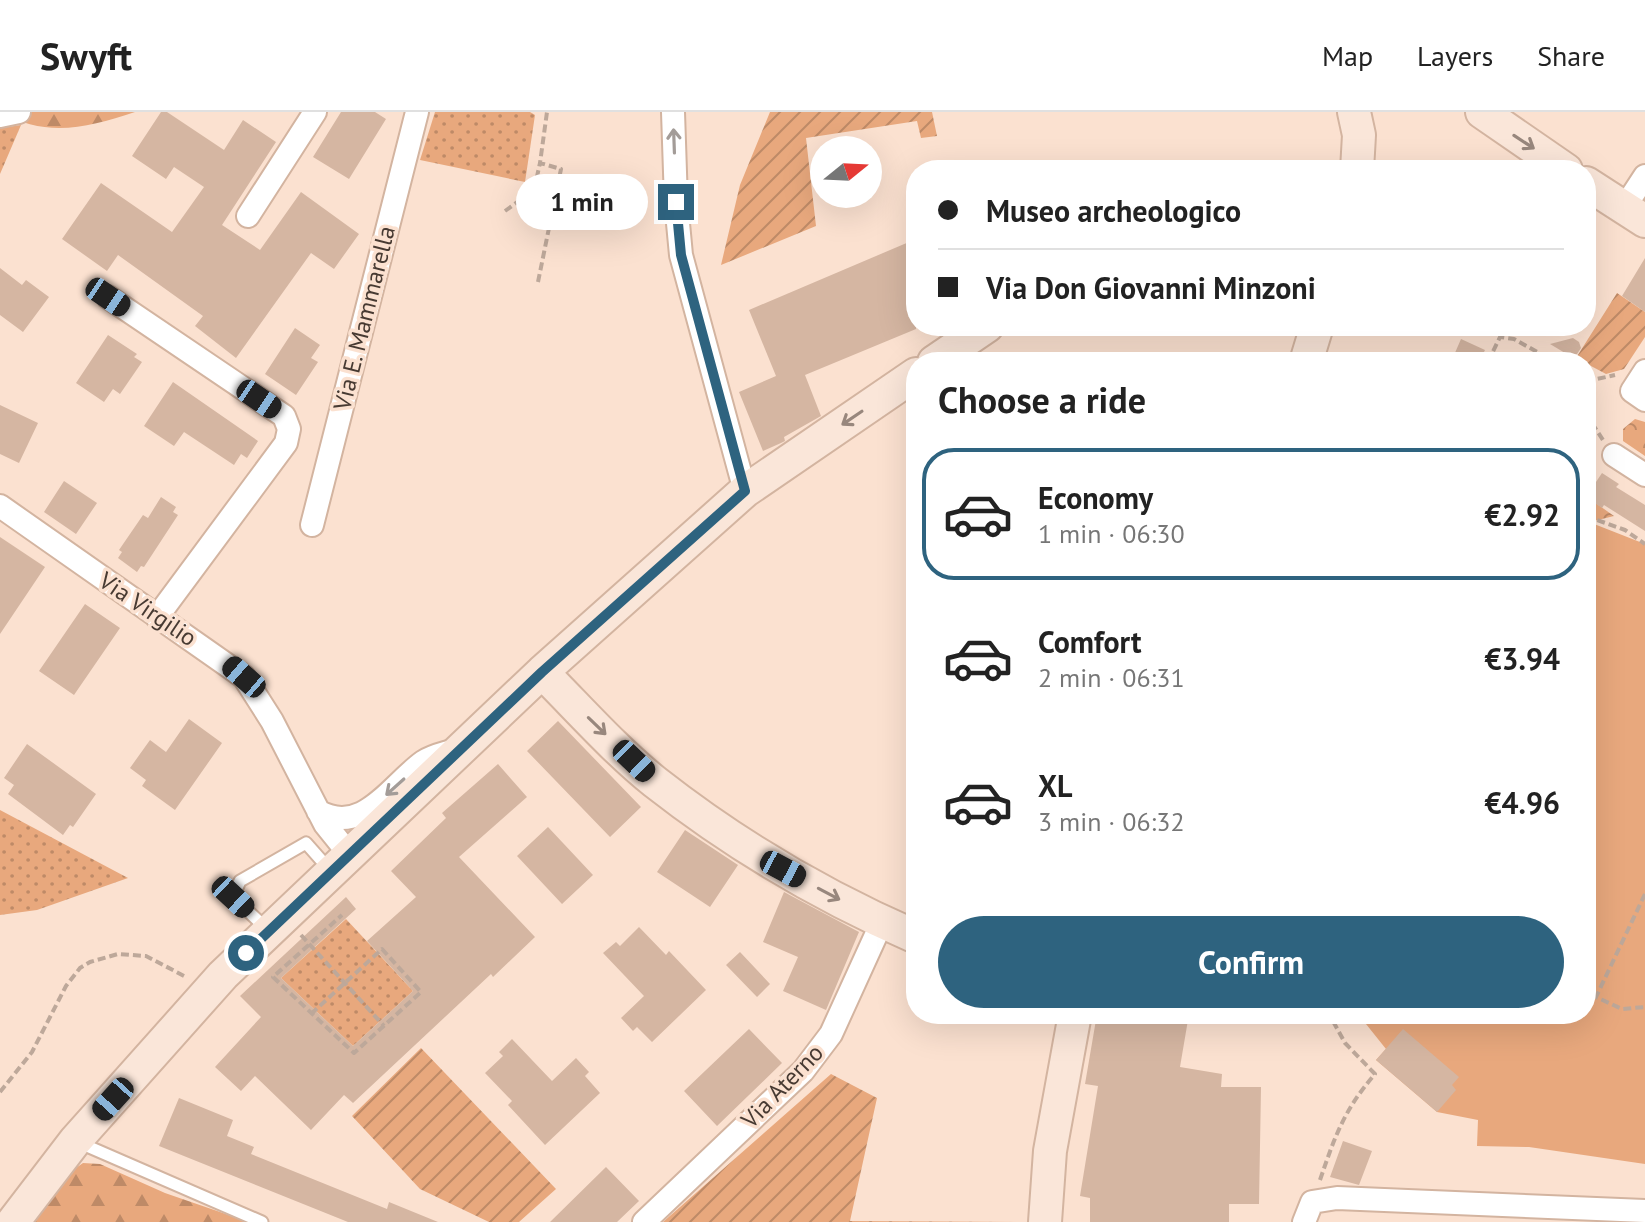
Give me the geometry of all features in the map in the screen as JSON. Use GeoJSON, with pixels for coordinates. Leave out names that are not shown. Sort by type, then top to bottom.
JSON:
{"type":"FeatureCollection","features":[{"type":"Feature","properties":{"kind":"street"},"geometry":{"type":"LineString","coordinates":[[0,116],[19,112]]}},
{"type":"Feature","properties":{"kind":"street"},"geometry":{"type":"LineString","coordinates":[[248,216],[315,112]]}},
{"type":"Feature","properties":{"kind":"street","name":"Via E. Mammarella"},"geometry":{"type":"LineString","coordinates":[[312,525],[417,112]]}},
{"type":"Feature","properties":{"kind":"street"},"geometry":{"type":"LineString","coordinates":[[673,112],[681,255],[745,491]]}},
{"type":"Feature","properties":{"kind":"street"},"geometry":{"type":"LineString","coordinates":[[1354,112],[1359,135],[1358,160]]}},
{"type":"Feature","properties":{"kind":"street"},"geometry":{"type":"LineString","coordinates":[[1482,112],[1552,160]]}},
{"type":"Feature","properties":{"kind":"street"},"geometry":{"type":"LineString","coordinates":[[1596,189],[1634,214],[1645,176]]}},
{"type":"Feature","properties":{"kind":"street"},"geometry":{"type":"LineString","coordinates":[[108,297],[284,416],[289,429],[286,443],[157,617]]}},
{"type":"Feature","properties":{"kind":"street"},"geometry":{"type":"LineString","coordinates":[[949,352],[972,336]]}},
{"type":"Feature","properties":{"kind":"street"},"geometry":{"type":"LineString","coordinates":[[1638,396],[1645,371]]}},
{"type":"Feature","properties":{"kind":"street"},"geometry":{"type":"LineString","coordinates":[[13,1222],[75,1141],[207,993],[461,748],[745,491],[906,381]]}},
{"type":"Feature","properties":{"kind":"street"},"geometry":{"type":"LineString","coordinates":[[1614,455],[1645,475]]}},
{"type":"Feature","properties":{"kind":"street","name":"Via Virgilio"},"geometry":{"type":"LineString","coordinates":[[0,506],[157,617],[230,664],[244,677],[272,721],[341,863]]}},
{"type":"Feature","properties":{"kind":"street"},"geometry":{"type":"LineString","coordinates":[[542,672],[653,779],[697,813],[783,869],[906,933]]}},
{"type":"Feature","properties":{"kind":"street"},"geometry":{"type":"LineString","coordinates":[[318,811],[340,819],[360,815],[425,761],[461,748]]}},
{"type":"Feature","properties":{"kind":"street","name":"Via Aterno"},"geometry":{"type":"LineString","coordinates":[[644,1222],[803,1071],[831,1034],[882,922]]}},
{"type":"Feature","properties":{"kind":"street"},"geometry":{"type":"LineString","coordinates":[[1045,1222],[1050,1151],[1073,1024]]}},
{"type":"Feature","properties":{"kind":"street"},"geometry":{"type":"LineString","coordinates":[[1308,1212],[1337,1198],[1645,1211]]}},
{"type":"Feature","properties":{"kind":"lane"},"geometry":{"type":"LineString","coordinates":[[269,931],[233,897],[240,881],[306,843],[341,863]]}},
{"type":"Feature","properties":{"kind":"lane"},"geometry":{"type":"LineString","coordinates":[[75,1141],[262,1222]]}},
{"type":"Feature","properties":{"kind":"path"},"geometry":{"type":"LineString","coordinates":[[505,211],[534,190],[547,112]]}},
{"type":"Feature","properties":{"kind":"path"},"geometry":{"type":"LineString","coordinates":[[538,282],[561,169],[540,163]]}},
{"type":"Feature","properties":{"kind":"path"},"geometry":{"type":"LineString","coordinates":[[1493,352],[1500,337],[1514,339],[1537,352]]}},
{"type":"Feature","properties":{"kind":"path"},"geometry":{"type":"LineString","coordinates":[[1596,520],[1625,530],[1645,544]]}},
{"type":"Feature","properties":{"kind":"path"},"geometry":{"type":"LineString","coordinates":[[1645,894],[1596,997],[1622,1009],[1645,1007]]}},
{"type":"Feature","properties":{"kind":"path"},"geometry":{"type":"LineString","coordinates":[[311,1014],[382,949],[421,992],[354,1053],[311,1014],[273,977],[342,915]]}},
{"type":"Feature","properties":{"kind":"path"},"geometry":{"type":"LineString","coordinates":[[303,937],[385,1027]]}},
{"type":"Feature","properties":{"kind":"path"},"geometry":{"type":"LineString","coordinates":[[0,1092],[32,1052],[66,986],[80,968],[102,956],[146,956],[176,970],[207,993]]}},
{"type":"Feature","properties":{"kind":"path"},"geometry":{"type":"LineString","coordinates":[[1308,1212],[1340,1124],[1352,1102],[1375,1074],[1345,1043],[1335,1024]]}},
{"type":"Feature","properties":{"kind":"green space"},"geometry":{"type":"Polygon","coordinates":[[[0,112],[135,112],[83,126],[50,128],[17,120],[0,112]]]}},
{"type":"Feature","properties":{"kind":"green space"},"geometry":{"type":"Polygon","coordinates":[[[435,112],[530,112],[535,115],[525,182],[420,160],[435,112]]]}},
{"type":"Feature","properties":{"kind":"green space"},"geometry":{"type":"Polygon","coordinates":[[[770,112],[932,112],[937,136],[921,138],[917,121],[806,138],[810,208],[814,208],[816,226],[721,265],[740,185],[770,112]]]}},
{"type":"Feature","properties":{"kind":"green space"},"geometry":{"type":"Polygon","coordinates":[[[21,125],[0,174],[0,128],[21,125]]]}},
{"type":"Feature","properties":{"kind":"green space"},"geometry":{"type":"Polygon","coordinates":[[[1617,293],[1645,312],[1645,337],[1624,369],[1606,374],[1596,369],[1596,352],[1580,352],[1590,336],[1596,336],[1596,326],[1617,293]]]}},
{"type":"Feature","properties":{"kind":"green space"},"geometry":{"type":"Polygon","coordinates":[[[1635,419],[1645,422],[1645,456],[1623,441],[1623,429],[1635,419]]]}},
{"type":"Feature","properties":{"kind":"green space"},"geometry":{"type":"Polygon","coordinates":[[[1596,503],[1614,516],[1596,520],[1596,503]]]}},
{"type":"Feature","properties":{"kind":"green space"},"geometry":{"type":"Polygon","coordinates":[[[1596,525],[1645,544],[1645,1164],[1529,1147],[1477,1146],[1478,1120],[1437,1112],[1376,1060],[1386,1049],[1366,1024],[1596,1024],[1596,525]]]}},
{"type":"Feature","properties":{"kind":"green space"},"geometry":{"type":"Polygon","coordinates":[[[0,810],[128,878],[37,910],[0,915],[0,810]]]}},
{"type":"Feature","properties":{"kind":"green space"},"geometry":{"type":"Polygon","coordinates":[[[346,919],[413,991],[353,1046],[281,978],[346,919]]]}},
{"type":"Feature","properties":{"kind":"green space"},"geometry":{"type":"Polygon","coordinates":[[[421,1048],[556,1189],[519,1222],[489,1222],[420,1189],[352,1116],[421,1048]]]}},
{"type":"Feature","properties":{"kind":"green space"},"geometry":{"type":"Polygon","coordinates":[[[831,1074],[877,1098],[850,1221],[1028,1222],[663,1222],[831,1074]]]}},
{"type":"Feature","properties":{"kind":"green space"},"geometry":{"type":"Polygon","coordinates":[[[83,1163],[100,1164],[165,1193],[249,1222],[23,1222],[59,1180],[83,1163]]]}},
{"type":"Feature","properties":{"kind":"building"},"geometry":{"type":"Polygon","coordinates":[[[161,112],[167,112],[224,150],[243,120],[276,142],[222,225],[260,250],[301,192],[359,234],[334,269],[311,253],[236,358],[195,326],[203,316],[118,255],[107,271],[62,239],[101,183],[172,232],[204,187],[174,167],[166,179],[132,156],[161,112]]]}},
{"type":"Feature","properties":{"kind":"building"},"geometry":{"type":"Polygon","coordinates":[[[341,112],[375,112],[386,119],[349,179],[313,157],[341,112]]]}},
{"type":"Feature","properties":{"kind":"building"},"geometry":{"type":"Polygon","coordinates":[[[906,243],[906,333],[805,375],[821,416],[784,437],[785,441],[763,451],[739,392],[776,376],[749,310],[906,243]]]}},
{"type":"Feature","properties":{"kind":"building"},"geometry":{"type":"Polygon","coordinates":[[[1645,258],[1645,312],[1622,296],[1645,258]]]}},
{"type":"Feature","properties":{"kind":"building"},"geometry":{"type":"Polygon","coordinates":[[[0,268],[22,285],[26,280],[49,297],[23,332],[0,315],[0,268]]]}},
{"type":"Feature","properties":{"kind":"building"},"geometry":{"type":"Polygon","coordinates":[[[295,328],[320,345],[311,358],[318,362],[296,395],[265,374],[295,328]]]}},
{"type":"Feature","properties":{"kind":"building"},"geometry":{"type":"Polygon","coordinates":[[[108,335],[137,354],[134,357],[142,362],[120,394],[113,389],[104,402],[76,383],[108,335]]]}},
{"type":"Feature","properties":{"kind":"building"},"geometry":{"type":"Polygon","coordinates":[[[1573,338],[1581,348],[1578,352],[1563,352],[1550,344],[1573,338]]]}},
{"type":"Feature","properties":{"kind":"building"},"geometry":{"type":"Polygon","coordinates":[[[1461,339],[1485,350],[1484,352],[1455,352],[1461,339]]]}},
{"type":"Feature","properties":{"kind":"building"},"geometry":{"type":"Polygon","coordinates":[[[173,382],[258,441],[247,458],[241,454],[234,465],[184,432],[174,446],[144,426],[173,382]]]}},
{"type":"Feature","properties":{"kind":"building"},"geometry":{"type":"Polygon","coordinates":[[[0,405],[38,423],[19,463],[0,454],[0,405]]]}},
{"type":"Feature","properties":{"kind":"building"},"geometry":{"type":"Polygon","coordinates":[[[1602,473],[1619,484],[1616,487],[1645,505],[1645,531],[1604,505],[1602,508],[1596,504],[1596,482],[1602,473]]]}},
{"type":"Feature","properties":{"kind":"building"},"geometry":{"type":"Polygon","coordinates":[[[64,481],[97,503],[76,534],[44,512],[64,481]]]}},
{"type":"Feature","properties":{"kind":"building"},"geometry":{"type":"Polygon","coordinates":[[[161,497],[176,507],[173,512],[178,515],[144,567],[141,566],[137,572],[118,558],[122,552],[119,550],[143,515],[148,518],[161,497]]]}},
{"type":"Feature","properties":{"kind":"building"},"geometry":{"type":"Polygon","coordinates":[[[0,537],[45,567],[0,634],[0,537]]]}},
{"type":"Feature","properties":{"kind":"building"},"geometry":{"type":"Polygon","coordinates":[[[85,604],[120,628],[74,695],[39,671],[85,604]]]}},
{"type":"Feature","properties":{"kind":"building"},"geometry":{"type":"Polygon","coordinates":[[[189,719],[222,743],[175,810],[142,786],[146,780],[130,768],[150,740],[166,752],[189,719]]]}},
{"type":"Feature","properties":{"kind":"building"},"geometry":{"type":"Polygon","coordinates":[[[558,721],[641,807],[610,837],[527,751],[558,721]]]}},
{"type":"Feature","properties":{"kind":"building"},"geometry":{"type":"Polygon","coordinates":[[[27,744],[96,794],[73,827],[70,825],[63,835],[8,794],[14,785],[4,778],[27,744]]]}},
{"type":"Feature","properties":{"kind":"building"},"geometry":{"type":"Polygon","coordinates":[[[498,764],[527,797],[459,857],[535,937],[353,1103],[344,1095],[311,1130],[255,1076],[241,1091],[215,1067],[261,1017],[240,996],[346,897],[356,909],[281,978],[353,1046],[413,991],[367,941],[416,897],[391,871],[446,818],[442,813],[498,764]]]}},
{"type":"Feature","properties":{"kind":"building"},"geometry":{"type":"Polygon","coordinates":[[[548,827],[593,875],[562,904],[517,856],[548,827]]]}},
{"type":"Feature","properties":{"kind":"building"},"geometry":{"type":"Polygon","coordinates":[[[685,830],[738,865],[710,907],[657,872],[685,830]]]}},
{"type":"Feature","properties":{"kind":"building"},"geometry":{"type":"Polygon","coordinates":[[[784,892],[859,932],[826,1010],[783,991],[798,957],[763,942],[784,892]]]}},
{"type":"Feature","properties":{"kind":"building"},"geometry":{"type":"Polygon","coordinates":[[[639,927],[666,955],[669,951],[706,990],[652,1042],[637,1027],[633,1031],[621,1018],[644,996],[603,953],[616,942],[620,946],[639,927]]]}},
{"type":"Feature","properties":{"kind":"building"},"geometry":{"type":"Polygon","coordinates":[[[740,952],[770,984],[757,997],[726,965],[740,952]]]}},
{"type":"Feature","properties":{"kind":"building"},"geometry":{"type":"Polygon","coordinates":[[[1095,1024],[1187,1024],[1180,1067],[1222,1074],[1221,1087],[1261,1087],[1259,1204],[1229,1204],[1229,1222],[1090,1222],[1090,1198],[1080,1196],[1098,1086],[1085,1084],[1095,1024]]]}},
{"type":"Feature","properties":{"kind":"building"},"geometry":{"type":"Polygon","coordinates":[[[749,1029],[782,1063],[717,1126],[684,1091],[749,1029]]]}},
{"type":"Feature","properties":{"kind":"building"},"geometry":{"type":"Polygon","coordinates":[[[1403,1029],[1459,1077],[1452,1085],[1456,1090],[1437,1112],[1376,1060],[1403,1029]]]}},
{"type":"Feature","properties":{"kind":"building"},"geometry":{"type":"Polygon","coordinates":[[[512,1039],[552,1081],[576,1058],[589,1072],[585,1076],[600,1093],[545,1145],[508,1105],[512,1101],[485,1073],[503,1056],[499,1052],[512,1039]]]}},
{"type":"Feature","properties":{"kind":"building"},"geometry":{"type":"Polygon","coordinates":[[[179,1098],[233,1120],[227,1136],[254,1147],[251,1154],[387,1209],[389,1202],[438,1222],[348,1222],[159,1146],[179,1098]]]}},
{"type":"Feature","properties":{"kind":"building"},"geometry":{"type":"Polygon","coordinates":[[[1343,1141],[1372,1151],[1359,1185],[1330,1177],[1343,1141]]]}},
{"type":"Feature","properties":{"kind":"building"},"geometry":{"type":"Polygon","coordinates":[[[606,1167],[639,1201],[617,1222],[550,1222],[606,1167]]]}},
{"type":"Feature","properties":{"kind":"route"},"geometry":{"type":"LineString","coordinates":[[246,953],[542,672],[745,491],[681,255],[676,202]]}}]}
